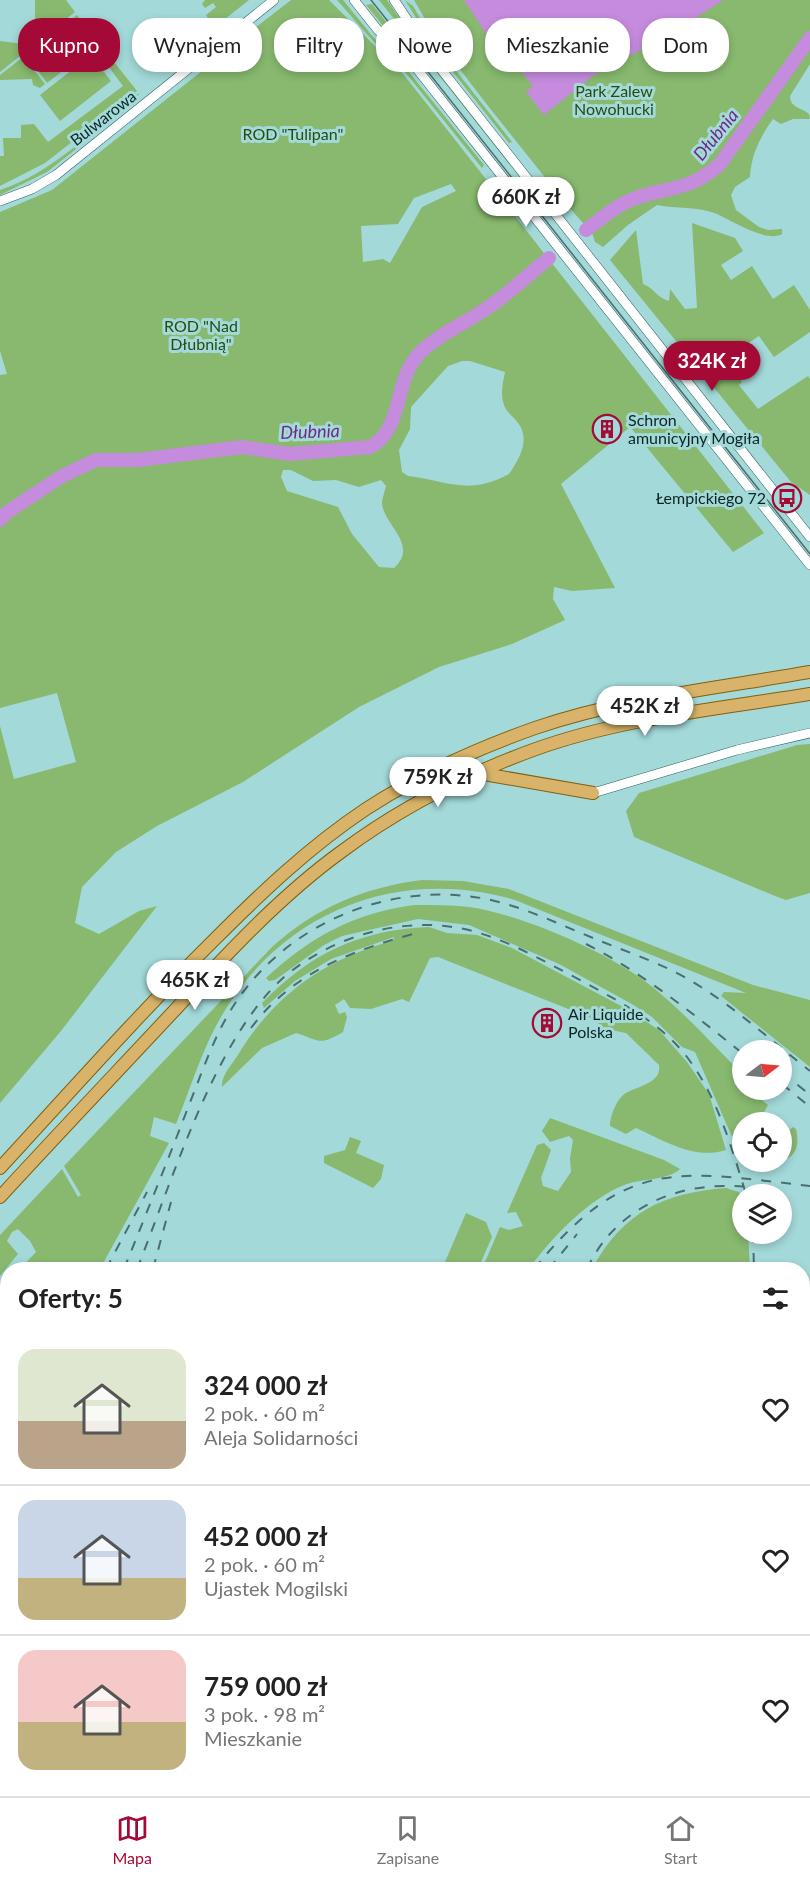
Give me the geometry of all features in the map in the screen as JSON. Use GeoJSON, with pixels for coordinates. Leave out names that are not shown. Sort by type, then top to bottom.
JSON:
{"type":"FeatureCollection","features":[{"type":"Feature","properties":{"kind":"main road"},"geometry":{"type":"LineString","coordinates":[[0,1168],[118,1037],[259,894],[320,843],[381,800],[482,748],[572,717],[654,698],[810,672]]}},
{"type":"Feature","properties":{"kind":"main road"},"geometry":{"type":"LineString","coordinates":[[0,1197],[204,979],[290,895],[340,852],[387,820],[477,773],[536,749],[591,733],[656,719],[810,694]]}},
{"type":"Feature","properties":{"kind":"main road"},"geometry":{"type":"LineString","coordinates":[[477,773],[593,793]]}},
{"type":"Feature","properties":{"kind":"street","name":"Bulwarowa"},"geometry":{"type":"LineString","coordinates":[[0,201],[32,189],[56,175],[274,0]]}},
{"type":"Feature","properties":{"kind":"street"},"geometry":{"type":"LineString","coordinates":[[354,0],[377,28],[417,69],[810,565]]}},
{"type":"Feature","properties":{"kind":"street"},"geometry":{"type":"LineString","coordinates":[[394,0],[431,56],[810,537]]}},
{"type":"Feature","properties":{"kind":"street"},"geometry":{"type":"LineString","coordinates":[[593,793],[746,747],[810,733]]}},
{"type":"Feature","properties":{"kind":"green space"},"geometry":{"type":"Polygon","coordinates":[[[35,0],[66,0],[75,12],[68,18],[35,18],[35,0]]]}},
{"type":"Feature","properties":{"kind":"green space"},"geometry":{"type":"Polygon","coordinates":[[[205,0],[249,0],[226,18],[208,18],[206,15],[216,7],[213,3],[205,8],[202,4],[205,0]]]}},
{"type":"Feature","properties":{"kind":"green space"},"geometry":{"type":"Polygon","coordinates":[[[291,0],[329,0],[347,18],[274,18],[274,72],[364,72],[364,35],[376,47],[376,72],[401,72],[404,75],[764,533],[733,552],[630,427],[561,484],[615,588],[572,591],[554,587],[553,599],[565,620],[512,644],[439,667],[359,707],[243,782],[157,826],[116,852],[82,887],[75,923],[99,934],[139,911],[157,906],[61,1031],[0,1103],[0,726],[14,779],[76,762],[57,693],[0,708],[0,375],[7,374],[0,351],[0,212],[52,190],[201,72],[262,72],[262,23],[291,0]],[[451,184],[414,198],[398,224],[361,226],[363,262],[383,259],[390,263],[422,207],[456,191],[451,184]],[[470,361],[448,366],[411,407],[410,429],[399,450],[402,472],[408,476],[458,485],[482,484],[509,474],[520,456],[524,442],[522,429],[508,412],[503,401],[505,372],[470,361]],[[283,470],[281,477],[287,491],[338,507],[352,534],[379,567],[394,568],[401,560],[402,543],[384,512],[382,502],[386,486],[381,480],[359,487],[336,480],[313,481],[291,470],[283,470]]]}},
{"type":"Feature","properties":{"kind":"green space"},"geometry":{"type":"Polygon","coordinates":[[[337,0],[343,0],[358,18],[353,18],[337,0]]]}},
{"type":"Feature","properties":{"kind":"green space"},"geometry":{"type":"Polygon","coordinates":[[[379,0],[387,0],[399,18],[393,18],[379,0]]]}},
{"type":"Feature","properties":{"kind":"green space"},"geometry":{"type":"Polygon","coordinates":[[[405,0],[413,6],[420,18],[416,18],[405,0]]]}},
{"type":"Feature","properties":{"kind":"green space","name":"Park Zalew Nowohucki"},"geometry":{"type":"Polygon","coordinates":[[[414,0],[810,0],[810,64],[790,96],[790,100],[796,107],[809,114],[810,119],[793,119],[781,124],[773,119],[757,146],[750,177],[735,187],[731,195],[736,210],[759,227],[768,230],[782,229],[782,234],[768,236],[740,226],[710,211],[657,205],[628,225],[603,247],[595,242],[592,233],[567,205],[462,72],[473,72],[473,18],[424,18],[414,0]]]}},
{"type":"Feature","properties":{"kind":"green space"},"geometry":{"type":"Polygon","coordinates":[[[372,4],[383,18],[377,18],[366,5],[372,4]]]}},
{"type":"Feature","properties":{"kind":"green space"},"geometry":{"type":"Polygon","coordinates":[[[364,26],[376,40],[376,44],[364,31],[364,26]]]}},
{"type":"Feature","properties":{"kind":"green space"},"geometry":{"type":"Polygon","coordinates":[[[0,41],[18,43],[18,58],[0,72],[0,41]]]}},
{"type":"Feature","properties":{"kind":"green space"},"geometry":{"type":"Polygon","coordinates":[[[18,61],[18,72],[36,72],[45,84],[40,88],[33,85],[32,79],[0,80],[0,75],[18,61]]]}},
{"type":"Feature","properties":{"kind":"green space"},"geometry":{"type":"Polygon","coordinates":[[[120,69],[137,91],[45,163],[0,186],[0,156],[4,156],[3,138],[21,138],[21,125],[34,124],[48,142],[123,86],[113,72],[120,72],[120,69]]]}},
{"type":"Feature","properties":{"kind":"green space"},"geometry":{"type":"Polygon","coordinates":[[[39,72],[61,72],[47,83],[39,72]]]}},
{"type":"Feature","properties":{"kind":"green space"},"geometry":{"type":"Polygon","coordinates":[[[69,72],[104,72],[111,81],[60,121],[40,95],[69,72]]]}},
{"type":"Feature","properties":{"kind":"green space"},"geometry":{"type":"Polygon","coordinates":[[[405,72],[409,72],[484,165],[482,168],[405,72]]]}},
{"type":"Feature","properties":{"kind":"green space"},"geometry":{"type":"Polygon","coordinates":[[[421,72],[426,72],[555,236],[421,72]]]}},
{"type":"Feature","properties":{"kind":"green space"},"geometry":{"type":"Polygon","coordinates":[[[436,72],[438,72],[557,224],[436,72]]]}},
{"type":"Feature","properties":{"kind":"green space"},"geometry":{"type":"Polygon","coordinates":[[[453,72],[457,72],[512,142],[509,143],[453,72]]]}},
{"type":"Feature","properties":{"kind":"green space"},"geometry":{"type":"Polygon","coordinates":[[[139,93],[136,102],[47,172],[0,195],[0,190],[56,161],[139,93]]]}},
{"type":"Feature","properties":{"kind":"green space"},"geometry":{"type":"Polygon","coordinates":[[[692,223],[735,238],[743,251],[721,265],[731,280],[752,266],[773,299],[794,285],[810,310],[810,332],[774,357],[759,336],[723,360],[742,382],[739,385],[758,409],[808,376],[810,379],[810,495],[791,482],[610,260],[636,230],[643,284],[669,301],[670,289],[685,309],[697,308],[692,223]]]}},
{"type":"Feature","properties":{"kind":"green space"},"geometry":{"type":"Polygon","coordinates":[[[810,744],[810,893],[786,900],[634,837],[626,811],[639,793],[797,745],[810,744]]]}},
{"type":"Feature","properties":{"kind":"green space"},"geometry":{"type":"Polygon","coordinates":[[[422,880],[463,881],[509,889],[753,985],[810,1000],[810,1067],[792,1053],[792,1040],[776,1040],[721,996],[724,992],[746,993],[515,900],[470,891],[426,889],[383,895],[343,908],[305,928],[271,954],[241,987],[210,1038],[176,1124],[154,1117],[150,1136],[169,1143],[104,1262],[27,1262],[36,1252],[30,1241],[18,1229],[12,1232],[7,1241],[18,1254],[11,1262],[0,1262],[0,1235],[62,1169],[78,1197],[81,1195],[64,1166],[272,947],[288,933],[323,911],[381,888],[422,880]]]}},
{"type":"Feature","properties":{"kind":"green space"},"geometry":{"type":"Polygon","coordinates":[[[414,905],[448,905],[491,911],[541,927],[616,963],[655,989],[732,1064],[732,1100],[762,1100],[768,1105],[764,1112],[732,1112],[732,1137],[695,1052],[682,1047],[652,1017],[559,964],[469,925],[418,919],[342,936],[324,945],[275,980],[269,981],[266,978],[299,950],[334,929],[392,909],[414,905]]]}},
{"type":"Feature","properties":{"kind":"green space"},"geometry":{"type":"Polygon","coordinates":[[[429,927],[447,933],[477,935],[512,948],[625,1008],[659,1030],[687,1062],[709,1094],[726,1150],[703,1153],[691,1151],[636,1128],[626,1134],[610,1126],[613,1112],[620,1099],[626,1093],[653,1080],[659,1071],[659,1065],[626,1033],[606,1029],[591,1018],[438,957],[430,958],[409,1002],[402,999],[371,1009],[350,1008],[344,999],[335,1005],[339,1014],[345,1012],[347,1017],[343,1032],[324,1041],[296,1033],[262,1048],[222,1087],[227,1070],[252,1034],[285,997],[324,969],[369,948],[393,941],[394,937],[331,959],[295,981],[264,1008],[262,1003],[299,970],[338,947],[358,939],[380,933],[429,927]]]}},
{"type":"Feature","properties":{"kind":"green space"},"geometry":{"type":"Polygon","coordinates":[[[550,1118],[664,1160],[680,1169],[662,1177],[627,1184],[599,1198],[572,1220],[548,1244],[534,1262],[485,1262],[500,1227],[509,1230],[523,1226],[516,1212],[507,1213],[537,1145],[544,1143],[551,1150],[541,1178],[543,1186],[558,1191],[571,1172],[570,1158],[573,1140],[569,1136],[550,1142],[542,1131],[550,1118]]]}},
{"type":"Feature","properties":{"kind":"green space"},"geometry":{"type":"Polygon","coordinates":[[[793,1127],[796,1129],[795,1151],[792,1155],[793,1127]]]}},
{"type":"Feature","properties":{"kind":"green space"},"geometry":{"type":"Polygon","coordinates":[[[350,1137],[361,1141],[356,1153],[384,1165],[381,1179],[373,1188],[324,1163],[324,1156],[345,1150],[350,1137]]]}},
{"type":"Feature","properties":{"kind":"green space"},"geometry":{"type":"Polygon","coordinates":[[[726,1188],[732,1190],[732,1244],[749,1244],[750,1262],[596,1262],[617,1233],[631,1220],[647,1209],[683,1195],[726,1188]]]}},
{"type":"Feature","properties":{"kind":"green space"},"geometry":{"type":"Polygon","coordinates":[[[466,1213],[486,1222],[492,1237],[481,1262],[445,1262],[466,1213]]]}},
{"type":"Feature","properties":{"kind":"shaded area"},"geometry":{"type":"Polygon","coordinates":[[[464,0],[723,0],[696,18],[642,18],[642,49],[630,56],[630,18],[485,18],[485,32],[464,0]]]}},
{"type":"Feature","properties":{"kind":"shaded area"},"geometry":{"type":"Polygon","coordinates":[[[522,72],[600,72],[544,115],[526,92],[533,86],[522,72]]]}},
{"type":"Feature","properties":{"kind":"waterway","name":"Dłubnia"},"geometry":{"type":"LineString","coordinates":[[586,230],[627,202],[688,184],[709,173],[720,164],[810,38]]}},
{"type":"Feature","properties":{"kind":"waterway","name":"Dłubnia"},"geometry":{"type":"LineString","coordinates":[[0,520],[6,513],[62,476],[96,460],[138,460],[242,447],[290,454],[370,447],[381,439],[388,429],[405,379],[417,356],[439,337],[499,300],[549,258]]}},
{"type":"Feature","properties":{"kind":"tram line"},"geometry":{"type":"LineString","coordinates":[[371,0],[810,554]]}},
{"type":"Feature","properties":{"kind":"railway"},"geometry":{"type":"LineString","coordinates":[[127,1262],[210,1052],[236,1002],[258,974],[284,950],[312,930],[344,914],[377,903],[411,896],[446,895],[495,901],[538,915],[688,979],[729,1006],[810,1071]]}},
{"type":"Feature","properties":{"kind":"railway"},"geometry":{"type":"LineString","coordinates":[[140,1262],[197,1114],[236,1037],[258,1005],[283,978],[325,950],[374,931],[399,927],[425,925],[451,927],[476,932],[504,942],[582,981],[652,1023],[665,1033],[698,1073],[722,1123],[743,1184]]}},
{"type":"Feature","properties":{"kind":"railway"},"geometry":{"type":"LineString","coordinates":[[251,1028],[284,993],[323,967],[367,948],[413,934]]}},
{"type":"Feature","properties":{"kind":"railway"},"geometry":{"type":"LineString","coordinates":[[586,944],[647,981],[732,1045]]}},
{"type":"Feature","properties":{"kind":"railway"},"geometry":{"type":"LineString","coordinates":[[792,1080],[810,1095]]}},
{"type":"Feature","properties":{"kind":"railway"},"geometry":{"type":"LineString","coordinates":[[792,1092],[810,1107]]}},
{"type":"Feature","properties":{"kind":"railway"},"geometry":{"type":"LineString","coordinates":[[540,1262],[567,1232],[597,1206],[627,1189],[657,1180],[689,1176],[724,1177],[810,1186]]}},
{"type":"Feature","properties":{"kind":"railway"},"geometry":{"type":"LineString","coordinates":[[591,1262],[599,1247],[615,1229],[633,1214],[653,1202],[675,1193],[698,1188],[732,1186]]}},
{"type":"Feature","properties":{"kind":"railway"},"geometry":{"type":"LineString","coordinates":[[110,1262],[147,1192]]}},
{"type":"Feature","properties":{"kind":"railway"},"geometry":{"type":"LineString","coordinates":[[155,1262],[171,1202]]}},
{"type":"Feature","properties":{"kind":"railway"},"geometry":{"type":"LineString","coordinates":[[555,1262],[577,1234]]}},
{"type":"Feature","properties":{"kind":"railway"},"geometry":{"type":"LineString","coordinates":[[753,1244],[754,1262]]}},
{"type":"Feature","properties":{"kind":"place","name":"Schron amunicyjny Mogiła"},"geometry":{"type":"Point","coordinates":[607,429]}},
{"type":"Feature","properties":{"kind":"place","name":"Łempickiego 72"},"geometry":{"type":"Point","coordinates":[787,498]}},
{"type":"Feature","properties":{"kind":"place","name":"Air Liquide Polska"},"geometry":{"type":"Point","coordinates":[547,1023]}},
{"type":"Feature","properties":{"kind":"park label","name":"ROD \"Tulipan\""},"geometry":{"type":"Point","coordinates":[293,134]}},
{"type":"Feature","properties":{"kind":"park label","name":"ROD \"Nad Dłubnią\""},"geometry":{"type":"Point","coordinates":[201,335]}}]}
